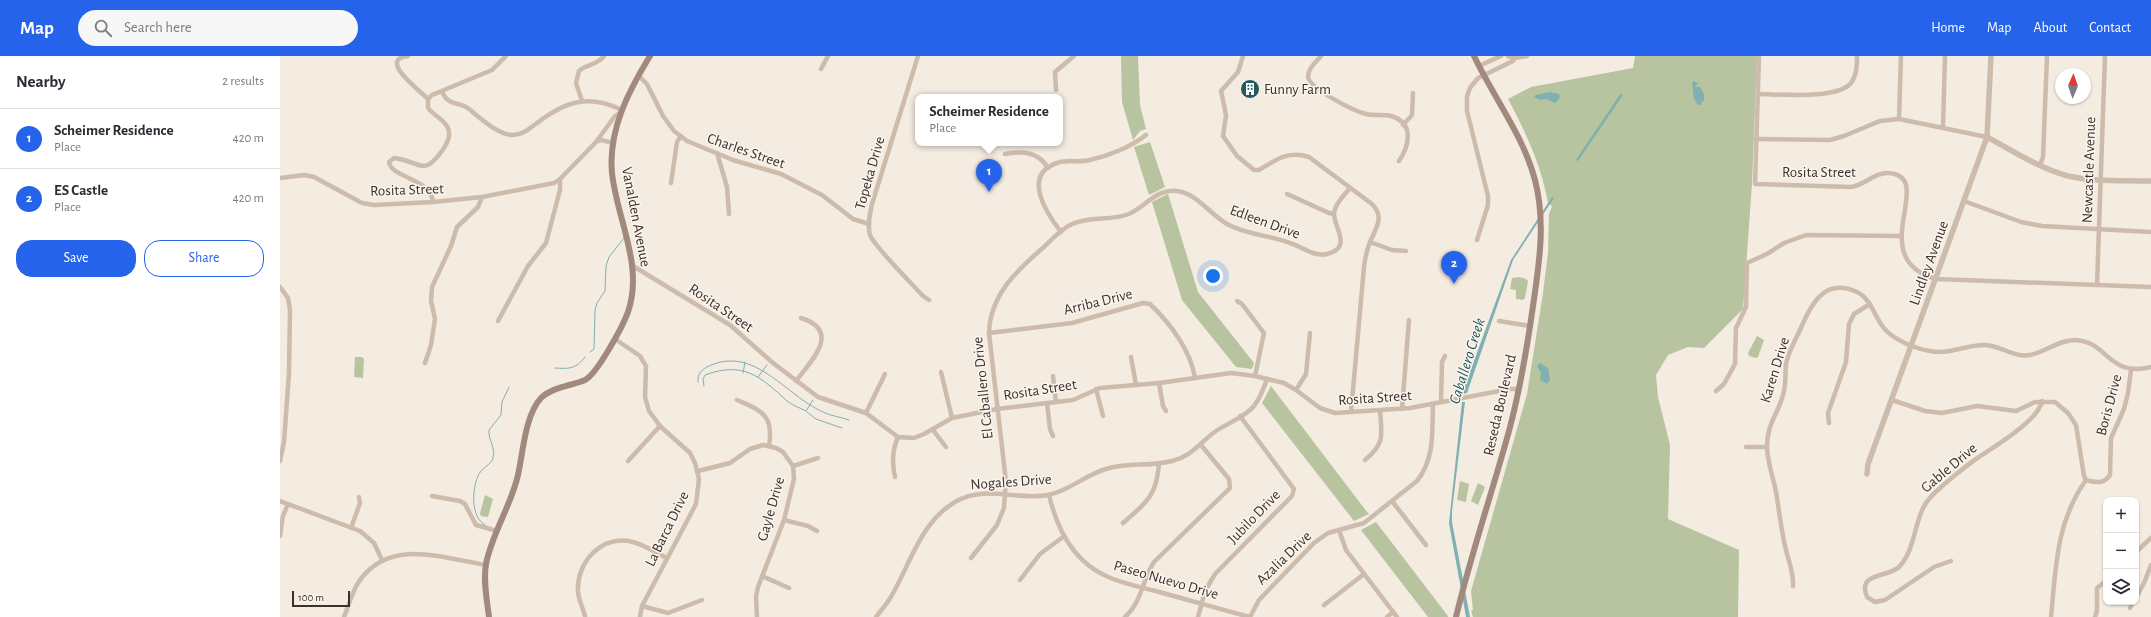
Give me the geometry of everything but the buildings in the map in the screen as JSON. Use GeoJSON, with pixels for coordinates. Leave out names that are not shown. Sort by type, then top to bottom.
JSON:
{"type":"FeatureCollection","features":[{"type":"Feature","properties":{"kind":"main road","name":"Vanalden Avenue"},"geometry":{"type":"LineString","coordinates":[[489,617],[485,584],[486,565],[497,531],[518,477],[526,432],[536,406],[548,392],[590,376],[615,339],[625,321],[631,302],[634,280],[633,266],[614,185],[613,143],[622,111],[650,56]]}},
{"type":"Feature","properties":{"kind":"main road","name":"Reseda Boulevard"},"geometry":{"type":"LineString","coordinates":[[1456,617],[1510,430],[1530,326],[1541,252],[1541,215],[1538,194],[1532,171],[1522,143],[1474,56]]}},
{"type":"Feature","properties":{"kind":"street"},"geometry":{"type":"LineString","coordinates":[[408,56],[401,57],[397,60],[396,66],[400,72],[428,99],[428,108],[431,113],[447,126],[449,136],[448,143],[435,162],[428,166],[421,166],[394,158],[388,162],[391,169],[424,186],[432,194],[433,202]]}},
{"type":"Feature","properties":{"kind":"street"},"geometry":{"type":"LineString","coordinates":[[428,99],[432,95],[492,70],[506,56]]}},
{"type":"Feature","properties":{"kind":"street"},"geometry":{"type":"LineString","coordinates":[[582,101],[576,83],[579,71],[586,66],[597,62],[604,56]]}},
{"type":"Feature","properties":{"kind":"street"},"geometry":{"type":"LineString","coordinates":[[821,69],[828,56]]}},
{"type":"Feature","properties":{"kind":"street","name":"Topeka Drive"},"geometry":{"type":"LineString","coordinates":[[918,56],[872,204],[869,224],[871,237],[923,296],[929,300]]}},
{"type":"Feature","properties":{"kind":"street"},"geometry":{"type":"LineString","coordinates":[[1056,90],[1055,72],[1074,56]]}},
{"type":"Feature","properties":{"kind":"street"},"geometry":{"type":"LineString","coordinates":[[1243,56],[1238,72],[1223,87],[1221,96],[1226,115],[1222,136],[1245,165],[1254,170],[1259,170],[1285,155],[1302,154],[1372,204],[1379,214],[1379,225],[1370,242],[1364,267],[1351,412]]}},
{"type":"Feature","properties":{"kind":"street"},"geometry":{"type":"LineString","coordinates":[[1321,56],[1309,72],[1309,80],[1315,88],[1358,111],[1392,116],[1403,125],[1407,131],[1408,144],[1399,161]]}},
{"type":"Feature","properties":{"kind":"street"},"geometry":{"type":"LineString","coordinates":[[1479,66],[1501,56]]}},
{"type":"Feature","properties":{"kind":"street"},"geometry":{"type":"LineString","coordinates":[[1508,56],[1514,58],[1527,56]]}},
{"type":"Feature","properties":{"kind":"street"},"geometry":{"type":"LineString","coordinates":[[1759,56],[1756,139],[1830,140],[1844,136],[1880,121],[1899,119],[1987,137],[2040,165],[2069,176],[2151,181]]}},
{"type":"Feature","properties":{"kind":"street"},"geometry":{"type":"LineString","coordinates":[[1758,94],[1821,94],[1847,86],[1856,72],[1857,56]]}},
{"type":"Feature","properties":{"kind":"street"},"geometry":{"type":"LineString","coordinates":[[1899,119],[1901,56]]}},
{"type":"Feature","properties":{"kind":"street"},"geometry":{"type":"LineString","coordinates":[[1943,127],[1946,56]]}},
{"type":"Feature","properties":{"kind":"street","name":"Lindley Avenue"},"geometry":{"type":"LineString","coordinates":[[1867,474],[1868,464],[1987,137],[1991,56]]}},
{"type":"Feature","properties":{"kind":"street"},"geometry":{"type":"LineString","coordinates":[[2040,165],[2043,157],[2047,56]]}},
{"type":"Feature","properties":{"kind":"street","name":"Newcastle Avenue"},"geometry":{"type":"LineString","coordinates":[[2097,285],[2105,56]]}},
{"type":"Feature","properties":{"kind":"street"},"geometry":{"type":"LineString","coordinates":[[1477,240],[1488,205],[1488,196],[1466,102],[1470,88],[1483,74],[1513,61],[1514,58]]}},
{"type":"Feature","properties":{"kind":"street","name":"Charles Street"},"geometry":{"type":"LineString","coordinates":[[639,76],[647,84],[663,116],[680,136],[696,146],[781,174],[822,195],[852,219],[869,224]]}},
{"type":"Feature","properties":{"kind":"street"},"geometry":{"type":"LineString","coordinates":[[442,92],[446,99],[453,104],[466,107],[500,131],[513,135],[527,131],[563,107],[582,101],[607,104],[622,111]]}},
{"type":"Feature","properties":{"kind":"street"},"geometry":{"type":"LineString","coordinates":[[1403,125],[1412,115],[1413,93]]}},
{"type":"Feature","properties":{"kind":"street","name":"Rosita Street"},"geometry":{"type":"LineString","coordinates":[[280,178],[304,175],[314,177],[369,205],[433,202],[482,197],[554,183],[560,179],[596,142],[614,116],[622,111]]}},
{"type":"Feature","properties":{"kind":"street"},"geometry":{"type":"LineString","coordinates":[[1061,232],[1047,214],[1039,194],[1040,181],[1048,168],[1058,162],[1091,160],[1138,142],[1146,135]]}},
{"type":"Feature","properties":{"kind":"street"},"geometry":{"type":"LineString","coordinates":[[671,183],[677,142],[680,136]]}},
{"type":"Feature","properties":{"kind":"street","name":"Rosita Street"},"geometry":{"type":"LineString","coordinates":[[1756,139],[1755,184],[1851,187],[1864,184],[1881,174],[1895,174],[1902,179],[1907,186],[1908,195],[1900,236],[1902,245],[1909,263],[1918,271],[1936,279]]}},
{"type":"Feature","properties":{"kind":"street"},"geometry":{"type":"LineString","coordinates":[[596,142],[601,140],[613,143]]}},
{"type":"Feature","properties":{"kind":"street"},"geometry":{"type":"LineString","coordinates":[[1005,154],[1024,152],[1033,154],[1041,158],[1048,168]]}},
{"type":"Feature","properties":{"kind":"street"},"geometry":{"type":"LineString","coordinates":[[717,153],[727,186],[729,214]]}},
{"type":"Feature","properties":{"kind":"street"},"geometry":{"type":"LineString","coordinates":[[498,321],[528,266],[546,243],[560,190],[560,179]]}},
{"type":"Feature","properties":{"kind":"street"},"geometry":{"type":"LineString","coordinates":[[1287,194],[1334,214],[1337,204],[1350,188]]}},
{"type":"Feature","properties":{"kind":"street","name":"Edleen Drive"},"geometry":{"type":"LineString","coordinates":[[1061,232],[1081,221],[1129,213],[1159,194],[1176,190],[1190,195],[1231,226],[1291,243],[1313,253],[1327,254],[1333,252],[1340,243],[1340,231],[1334,214]]}},
{"type":"Feature","properties":{"kind":"street"},"geometry":{"type":"LineString","coordinates":[[425,363],[431,345],[435,319],[431,301],[432,287],[451,246],[457,227],[478,207],[482,197]]}},
{"type":"Feature","properties":{"kind":"street"},"geometry":{"type":"LineString","coordinates":[[1964,201],[2028,223],[2061,228],[2151,232]]}},
{"type":"Feature","properties":{"kind":"street","name":"El Caballero Drive"},"geometry":{"type":"LineString","coordinates":[[971,558],[997,525],[1004,508],[1006,493],[989,333],[989,320],[993,308],[1009,280],[1018,268],[1061,232]]}},
{"type":"Feature","properties":{"kind":"street"},"geometry":{"type":"LineString","coordinates":[[1716,391],[1724,384],[1735,364],[1736,331],[1746,307],[1748,262],[1767,254],[1784,243],[1806,235],[1900,236]]}},
{"type":"Feature","properties":{"kind":"street"},"geometry":{"type":"LineString","coordinates":[[1370,242],[1392,250],[1406,251]]}},
{"type":"Feature","properties":{"kind":"street","name":"Rosita Street"},"geometry":{"type":"LineString","coordinates":[[633,266],[730,325],[796,381],[818,397],[830,403],[866,413],[898,437],[914,438],[933,430],[952,418],[997,409],[1078,398],[1096,389],[1159,383],[1231,373],[1256,376],[1296,390],[1320,408],[1328,412],[1402,409],[1519,389]]}},
{"type":"Feature","properties":{"kind":"street"},"geometry":{"type":"LineString","coordinates":[[1936,279],[2151,287]]}},
{"type":"Feature","properties":{"kind":"street"},"geometry":{"type":"LineString","coordinates":[[280,288],[288,298],[290,310],[290,374],[284,442],[280,461]]}},
{"type":"Feature","properties":{"kind":"street","name":"Karen Drive"},"geometry":{"type":"LineString","coordinates":[[1793,586],[1794,575],[1784,541],[1767,447],[1769,428],[1785,390],[1788,357],[1816,298],[1824,292],[1841,288],[1858,293],[1870,304],[1888,333],[1912,345],[1940,353],[1985,345],[2013,354],[2029,355],[2057,343],[2074,340],[2091,344],[2117,364],[2131,370]]}},
{"type":"Feature","properties":{"kind":"street"},"geometry":{"type":"LineString","coordinates":[[1237,301],[1242,304],[1264,332],[1256,376]]}},
{"type":"Feature","properties":{"kind":"street","name":"Arriba Drive"},"geometry":{"type":"LineString","coordinates":[[989,333],[1072,323],[1143,303],[1150,304],[1188,351],[1193,364],[1195,378]]}},
{"type":"Feature","properties":{"kind":"street"},"geometry":{"type":"LineString","coordinates":[[1828,423],[1828,413],[1846,362],[1849,324],[1854,314],[1870,304]]}},
{"type":"Feature","properties":{"kind":"street"},"geometry":{"type":"LineString","coordinates":[[796,381],[820,348],[822,340],[816,326],[801,318]]}},
{"type":"Feature","properties":{"kind":"street"},"geometry":{"type":"LineString","coordinates":[[1402,409],[1409,320]]}},
{"type":"Feature","properties":{"kind":"street"},"geometry":{"type":"LineString","coordinates":[[1499,322],[1530,326]]}},
{"type":"Feature","properties":{"kind":"street"},"geometry":{"type":"LineString","coordinates":[[1296,390],[1306,374],[1310,333]]}},
{"type":"Feature","properties":{"kind":"street","name":"La Barca Drive"},"geometry":{"type":"LineString","coordinates":[[615,339],[640,356],[646,366],[645,397],[649,411],[660,426],[690,453],[698,471],[698,493],[696,504],[642,606],[640,617]]}},
{"type":"Feature","properties":{"kind":"street"},"geometry":{"type":"LineString","coordinates":[[1441,402],[1442,362],[1445,356]]}},
{"type":"Feature","properties":{"kind":"street"},"geometry":{"type":"LineString","coordinates":[[1131,357],[1134,364],[1136,385]]}},
{"type":"Feature","properties":{"kind":"street"},"geometry":{"type":"LineString","coordinates":[[2131,370],[2151,367]]}},
{"type":"Feature","properties":{"kind":"street","name":"Boris Drive"},"geometry":{"type":"LineString","coordinates":[[2042,401],[2055,402],[2073,418],[2078,432],[2081,468],[2086,480],[2100,482],[2106,480],[2110,475],[2111,438],[2125,403],[2131,370]]}},
{"type":"Feature","properties":{"kind":"street"},"geometry":{"type":"LineString","coordinates":[[941,372],[952,418]]}},
{"type":"Feature","properties":{"kind":"street"},"geometry":{"type":"LineString","coordinates":[[866,413],[884,374]]}},
{"type":"Feature","properties":{"kind":"street"},"geometry":{"type":"LineString","coordinates":[[1053,376],[1056,402]]}},
{"type":"Feature","properties":{"kind":"street","name":"Nogales Drive"},"geometry":{"type":"LineString","coordinates":[[876,617],[891,596],[932,520],[942,510],[965,497],[986,493],[1036,496],[1048,495],[1066,489],[1095,473],[1115,466],[1159,463],[1183,457],[1194,452],[1214,432],[1255,405],[1267,379]]}},
{"type":"Feature","properties":{"kind":"street"},"geometry":{"type":"LineString","coordinates":[[1159,383],[1163,406],[1166,411]]}},
{"type":"Feature","properties":{"kind":"street"},"geometry":{"type":"LineString","coordinates":[[1096,389],[1103,416]]}},
{"type":"Feature","properties":{"kind":"street"},"geometry":{"type":"LineString","coordinates":[[698,471],[730,463],[756,446],[769,446],[771,432],[769,421],[764,414],[756,408],[737,400]]}},
{"type":"Feature","properties":{"kind":"street"},"geometry":{"type":"LineString","coordinates":[[1892,400],[1925,411],[1942,413],[1977,406],[2016,411],[2031,403],[2042,401]]}},
{"type":"Feature","properties":{"kind":"street","name":"Gable Drive"},"geometry":{"type":"LineString","coordinates":[[1951,560],[1934,567],[1885,600],[1875,602],[1867,597],[1865,586],[1867,581],[1894,571],[1902,563],[1909,550],[1922,509],[1932,496],[1979,457],[2011,437],[2034,414],[2042,401]]}},
{"type":"Feature","properties":{"kind":"street"},"geometry":{"type":"LineString","coordinates":[[1046,403],[1050,429],[1053,436]]}},
{"type":"Feature","properties":{"kind":"street","name":"Azalia Drive"},"geometry":{"type":"LineString","coordinates":[[1250,617],[1259,600],[1314,543],[1328,533],[1364,524],[1417,481],[1429,462],[1432,452],[1433,404]]}},
{"type":"Feature","properties":{"kind":"street"},"geometry":{"type":"LineString","coordinates":[[1365,460],[1374,453],[1381,442],[1380,411]]}},
{"type":"Feature","properties":{"kind":"street","name":"Jubilo Drive"},"geometry":{"type":"LineString","coordinates":[[1198,617],[1201,603],[1215,574],[1292,496],[1294,490],[1240,416]]}},
{"type":"Feature","properties":{"kind":"street"},"geometry":{"type":"LineString","coordinates":[[628,461],[660,426]]}},
{"type":"Feature","properties":{"kind":"street"},"geometry":{"type":"LineString","coordinates":[[933,430],[946,447]]}},
{"type":"Feature","properties":{"kind":"street"},"geometry":{"type":"LineString","coordinates":[[895,477],[892,464],[893,449],[898,437]]}},
{"type":"Feature","properties":{"kind":"street"},"geometry":{"type":"LineString","coordinates":[[1126,617],[1138,601],[1154,562],[1230,488],[1229,479],[1201,445]]}},
{"type":"Feature","properties":{"kind":"street","name":"Gayle Drive"},"geometry":{"type":"LineString","coordinates":[[757,617],[756,596],[762,576],[784,520],[794,479],[793,466],[783,452],[769,446]]}},
{"type":"Feature","properties":{"kind":"street"},"geometry":{"type":"LineString","coordinates":[[1746,447],[1767,447]]}},
{"type":"Feature","properties":{"kind":"street"},"geometry":{"type":"LineString","coordinates":[[793,466],[818,458]]}},
{"type":"Feature","properties":{"kind":"street"},"geometry":{"type":"LineString","coordinates":[[1123,523],[1145,504],[1154,492],[1159,463]]}},
{"type":"Feature","properties":{"kind":"street"},"geometry":{"type":"LineString","coordinates":[[2051,617],[2058,545],[2063,525],[2069,507],[2086,480]]}},
{"type":"Feature","properties":{"kind":"street","name":"Paseo Nuevo Drive"},"geometry":{"type":"LineString","coordinates":[[1048,495],[1054,516],[1063,537],[1082,560],[1095,569],[1122,582],[1250,617]]}},
{"type":"Feature","properties":{"kind":"street"},"geometry":{"type":"LineString","coordinates":[[432,496],[460,501],[465,504],[476,525],[497,531]]}},
{"type":"Feature","properties":{"kind":"street"},"geometry":{"type":"LineString","coordinates":[[351,528],[360,503],[359,497]]}},
{"type":"Feature","properties":{"kind":"street"},"geometry":{"type":"LineString","coordinates":[[280,501],[368,536],[374,543],[382,560]]}},
{"type":"Feature","properties":{"kind":"street"},"geometry":{"type":"LineString","coordinates":[[1392,501],[1426,545]]}},
{"type":"Feature","properties":{"kind":"street"},"geometry":{"type":"LineString","coordinates":[[280,536],[283,516],[288,504]]}},
{"type":"Feature","properties":{"kind":"street"},"geometry":{"type":"LineString","coordinates":[[784,520],[808,526],[818,531]]}},
{"type":"Feature","properties":{"kind":"street"},"geometry":{"type":"LineString","coordinates":[[1339,530],[1346,550],[1397,617]]}},
{"type":"Feature","properties":{"kind":"street"},"geometry":{"type":"LineString","coordinates":[[1020,580],[1040,554],[1063,537]]}},
{"type":"Feature","properties":{"kind":"street"},"geometry":{"type":"LineString","coordinates":[[2139,549],[2151,538]]}},
{"type":"Feature","properties":{"kind":"street"},"geometry":{"type":"LineString","coordinates":[[585,616],[578,592],[581,572],[586,561],[603,545],[615,541],[632,542],[667,558]]}},
{"type":"Feature","properties":{"kind":"street"},"geometry":{"type":"LineString","coordinates":[[344,617],[359,581],[369,570],[382,560],[406,554],[418,554],[486,565]]}},
{"type":"Feature","properties":{"kind":"street"},"geometry":{"type":"LineString","coordinates":[[2139,592],[2151,565]]}},
{"type":"Feature","properties":{"kind":"street"},"geometry":{"type":"LineString","coordinates":[[1324,605],[1364,574]]}},
{"type":"Feature","properties":{"kind":"street"},"geometry":{"type":"LineString","coordinates":[[762,576],[789,588]]}},
{"type":"Feature","properties":{"kind":"street"},"geometry":{"type":"LineString","coordinates":[[2095,617],[2097,611],[2097,588],[2103,583]]}},
{"type":"Feature","properties":{"kind":"street"},"geometry":{"type":"LineString","coordinates":[[642,606],[668,613],[702,600]]}},
{"type":"Feature","properties":{"kind":"street"},"geometry":{"type":"LineString","coordinates":[[1387,617],[1393,612]]}},
{"type":"Feature","properties":{"kind":"green space"},"geometry":{"type":"Polygon","coordinates":[[[1121,56],[1138,56],[1140,105],[1146,129],[1140,131],[1133,140],[1122,102],[1121,56]]]}},
{"type":"Feature","properties":{"kind":"green space"},"geometry":{"type":"Polygon","coordinates":[[[1635,56],[1757,56],[1752,184],[1743,309],[1704,348],[1688,347],[1668,355],[1656,375],[1658,397],[1670,445],[1668,519],[1739,550],[1738,617],[1473,617],[1471,611],[1473,610],[1471,591],[1527,394],[1543,293],[1548,253],[1549,214],[1552,206],[1548,203],[1541,175],[1532,149],[1508,99],[1531,87],[1633,68],[1635,56]]]}},
{"type":"Feature","properties":{"kind":"green space"},"geometry":{"type":"Polygon","coordinates":[[[1150,142],[1165,187],[1149,195],[1134,147],[1150,142]]]}},
{"type":"Feature","properties":{"kind":"green space"},"geometry":{"type":"Polygon","coordinates":[[[1168,194],[1198,292],[1254,363],[1252,369],[1236,367],[1182,300],[1152,202],[1168,194]]]}},
{"type":"Feature","properties":{"kind":"green space"},"geometry":{"type":"Polygon","coordinates":[[[1519,277],[1528,281],[1525,298],[1523,300],[1516,299],[1516,290],[1510,289],[1512,278],[1519,277]]]}},
{"type":"Feature","properties":{"kind":"green space"},"geometry":{"type":"Polygon","coordinates":[[[1757,336],[1764,340],[1758,357],[1756,358],[1749,356],[1748,353],[1757,336]]]}},
{"type":"Feature","properties":{"kind":"green space"},"geometry":{"type":"Polygon","coordinates":[[[355,357],[362,357],[364,359],[363,378],[354,377],[355,357]]]}},
{"type":"Feature","properties":{"kind":"green space"},"geometry":{"type":"Polygon","coordinates":[[[1271,386],[1369,514],[1354,521],[1262,403],[1271,386]]]}},
{"type":"Feature","properties":{"kind":"green space"},"geometry":{"type":"Polygon","coordinates":[[[1460,481],[1469,484],[1466,502],[1457,500],[1460,481]]]}},
{"type":"Feature","properties":{"kind":"green space"},"geometry":{"type":"Polygon","coordinates":[[[1478,483],[1485,487],[1478,505],[1471,501],[1478,483]]]}},
{"type":"Feature","properties":{"kind":"green space"},"geometry":{"type":"Polygon","coordinates":[[[485,495],[493,499],[488,517],[481,516],[480,513],[485,495]]]}},
{"type":"Feature","properties":{"kind":"green space"},"geometry":{"type":"Polygon","coordinates":[[[1376,522],[1448,617],[1428,617],[1361,530],[1376,522]]]}},
{"type":"Feature","properties":{"kind":"water"},"geometry":{"type":"Polygon","coordinates":[[[1694,81],[1698,83],[1695,87],[1700,87],[1704,94],[1704,100],[1700,105],[1698,105],[1694,99],[1692,83],[1694,81]]]}},
{"type":"Feature","properties":{"kind":"water"},"geometry":{"type":"Polygon","coordinates":[[[1550,92],[1559,94],[1560,97],[1557,102],[1554,103],[1546,99],[1540,100],[1534,97],[1536,95],[1550,92]]]}},
{"type":"Feature","properties":{"kind":"water"},"geometry":{"type":"Polygon","coordinates":[[[1621,93],[1623,95],[1578,161],[1576,160],[1579,155],[1621,93]]]}},
{"type":"Feature","properties":{"kind":"water"},"geometry":{"type":"Polygon","coordinates":[[[1552,197],[1554,198],[1513,260],[1467,393],[1464,394],[1463,391],[1511,260],[1552,197]]]}},
{"type":"Feature","properties":{"kind":"water"},"geometry":{"type":"Polygon","coordinates":[[[1540,363],[1548,368],[1550,380],[1547,384],[1540,380],[1541,373],[1537,366],[1540,363]]]}},
{"type":"Feature","properties":{"kind":"water"},"geometry":{"type":"Polygon","coordinates":[[[1462,402],[1465,402],[1452,522],[1470,617],[1466,617],[1449,523],[1462,402]]]}},
{"type":"Feature","properties":{"kind":"waterway"},"geometry":{"type":"LineString","coordinates":[[590,352],[594,349],[595,310],[597,303],[605,291],[606,266],[609,257],[624,238]]}},
{"type":"Feature","properties":{"kind":"waterway"},"geometry":{"type":"LineString","coordinates":[[555,368],[575,366],[585,357]]}},
{"type":"Feature","properties":{"kind":"waterway"},"geometry":{"type":"LineString","coordinates":[[698,382],[700,372],[709,366],[726,361],[741,362],[756,367],[769,375],[809,405],[829,415],[849,420]]}},
{"type":"Feature","properties":{"kind":"waterway"},"geometry":{"type":"LineString","coordinates":[[743,373],[745,362]]}},
{"type":"Feature","properties":{"kind":"waterway"},"geometry":{"type":"LineString","coordinates":[[758,377],[767,365]]}},
{"type":"Feature","properties":{"kind":"waterway"},"geometry":{"type":"LineString","coordinates":[[704,386],[703,379],[705,375],[718,371],[741,370],[759,378],[789,402],[806,411],[813,400]]}},
{"type":"Feature","properties":{"kind":"waterway"},"geometry":{"type":"LineString","coordinates":[[485,525],[480,521],[475,509],[475,486],[479,474],[493,458],[494,451],[489,430],[501,415],[502,402],[509,387]]}},
{"type":"Feature","properties":{"kind":"waterway"},"geometry":{"type":"LineString","coordinates":[[807,412],[816,419],[842,428]]}},
{"type":"Feature","properties":{"kind":"place","name":"Funny Farm"},"geometry":{"type":"Point","coordinates":[1250,89]}},
{"type":"Feature","properties":{"kind":"place","name":"Scheimer Residence"},"geometry":{"type":"Point","coordinates":[989,192]}},
{"type":"Feature","properties":{"kind":"place","name":"ES Castle"},"geometry":{"type":"Point","coordinates":[1454,284]}},
{"type":"Feature","properties":{"kind":"water label","name":"Caballero Creek"},"geometry":{"type":"Point","coordinates":[1467,361]}}]}
